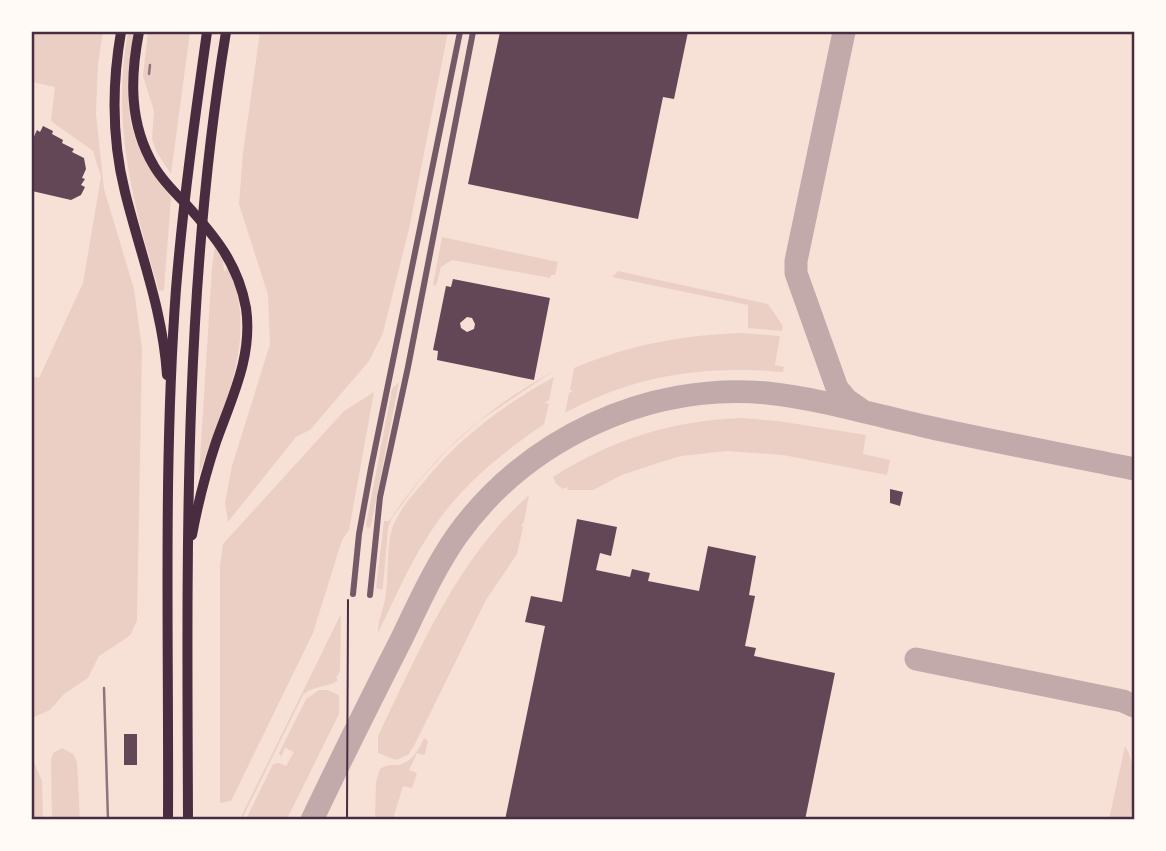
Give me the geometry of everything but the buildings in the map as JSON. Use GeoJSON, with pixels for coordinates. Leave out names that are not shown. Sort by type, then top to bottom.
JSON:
{"type":"FeatureCollection","features":[{"type":"Feature","properties":{"kind":"highway"},"geometry":{"type":"LineString","coordinates":[[121,32],[115,89],[118,148],[125,192],[163,331],[170,424]]}},
{"type":"Feature","properties":{"kind":"highway"},"geometry":{"type":"LineString","coordinates":[[139,32],[132,85],[139,130],[154,167],[224,248],[242,290],[248,329],[243,367],[207,474],[187,563]]}},
{"type":"Feature","properties":{"kind":"highway"},"geometry":{"type":"LineString","coordinates":[[168,820],[170,424],[176,290],[206,32]]}},
{"type":"Feature","properties":{"kind":"highway"},"geometry":{"type":"LineString","coordinates":[[188,820],[187,563],[190,406],[201,235],[226,32]]}},
{"type":"Feature","properties":{"kind":"street"},"geometry":{"type":"LineString","coordinates":[[351,594],[371,468],[460,32]]}},
{"type":"Feature","properties":{"kind":"street"},"geometry":{"type":"LineString","coordinates":[[370,595],[380,497],[473,32]]}},
{"type":"Feature","properties":{"kind":"path"},"geometry":{"type":"LineString","coordinates":[[347,820],[351,594]]}},
{"type":"Feature","properties":{"kind":"shaded area"},"geometry":{"type":"Polygon","coordinates":[[[32,32],[103,32],[98,64],[96,114],[104,189],[134,289],[142,349],[137,620],[131,634],[99,656],[88,678],[64,694],[50,710],[32,718],[32,376],[39,378],[83,283],[101,177],[93,151],[51,121],[55,87],[32,82],[32,32]]]}},
{"type":"Feature","properties":{"kind":"shaded area"},"geometry":{"type":"Polygon","coordinates":[[[128,32],[134,32],[128,79],[130,119],[144,157],[171,197],[164,290],[159,291],[133,195],[123,131],[123,66],[128,32]]]}},
{"type":"Feature","properties":{"kind":"shaded area"},"geometry":{"type":"Polygon","coordinates":[[[148,32],[190,32],[171,174],[157,153],[152,139],[154,111],[143,76],[148,32]]]}},
{"type":"Feature","properties":{"kind":"shaded area"},"geometry":{"type":"Polygon","coordinates":[[[260,32],[448,32],[409,229],[383,333],[369,361],[310,430],[296,437],[228,522],[225,503],[232,466],[270,344],[268,295],[239,204],[243,153],[260,32]]]}},
{"type":"Feature","properties":{"kind":"shaded area"},"geometry":{"type":"Polygon","coordinates":[[[442,237],[558,262],[555,275],[550,278],[452,260],[441,267],[436,286],[433,285],[442,237]]]}},
{"type":"Feature","properties":{"kind":"shaded area"},"geometry":{"type":"Polygon","coordinates":[[[215,246],[223,258],[224,271],[226,262],[236,289],[240,343],[228,397],[199,475],[212,267],[215,246]]]}},
{"type":"Feature","properties":{"kind":"shaded area"},"geometry":{"type":"Polygon","coordinates":[[[618,271],[768,304],[783,326],[782,331],[748,328],[748,305],[612,277],[618,271]]]}},
{"type":"Feature","properties":{"kind":"shaded area"},"geometry":{"type":"Polygon","coordinates":[[[741,333],[780,336],[775,365],[784,367],[783,372],[726,370],[644,381],[591,400],[565,413],[569,393],[573,391],[570,390],[574,368],[615,353],[656,343],[741,333]]]}},
{"type":"Feature","properties":{"kind":"shaded area"},"geometry":{"type":"Polygon","coordinates":[[[555,370],[481,420],[529,385],[555,370]]]}},
{"type":"Feature","properties":{"kind":"shaded area"},"geometry":{"type":"Polygon","coordinates":[[[554,377],[549,400],[545,403],[549,404],[544,424],[480,474],[439,519],[421,548],[378,633],[387,584],[391,531],[403,507],[436,467],[467,437],[517,399],[554,377]]]}},
{"type":"Feature","properties":{"kind":"shaded area"},"geometry":{"type":"Polygon","coordinates":[[[399,382],[371,526],[368,529],[366,525],[392,389],[399,382]]]}},
{"type":"Feature","properties":{"kind":"shaded area"},"geometry":{"type":"Polygon","coordinates":[[[374,392],[349,530],[342,540],[313,633],[231,801],[220,803],[220,565],[223,544],[344,411],[374,392]]]}},
{"type":"Feature","properties":{"kind":"shaded area"},"geometry":{"type":"Polygon","coordinates":[[[741,418],[866,435],[863,454],[890,460],[887,475],[783,455],[727,451],[681,456],[622,475],[593,490],[567,490],[568,487],[563,489],[556,484],[553,477],[598,452],[643,434],[690,423],[741,418]]]}},
{"type":"Feature","properties":{"kind":"shaded area"},"geometry":{"type":"Polygon","coordinates":[[[448,449],[420,480],[392,518],[388,528],[382,590],[376,588],[384,521],[389,521],[424,474],[448,449]]]}},
{"type":"Feature","properties":{"kind":"shaded area"},"geometry":{"type":"Polygon","coordinates":[[[529,495],[517,554],[486,600],[414,746],[408,755],[396,760],[378,753],[378,736],[425,639],[460,577],[503,520],[529,495]]]}},
{"type":"Feature","properties":{"kind":"shaded area"},"geometry":{"type":"Polygon","coordinates":[[[341,614],[338,680],[303,695],[240,819],[341,614]]]}},
{"type":"Feature","properties":{"kind":"shaded area"},"geometry":{"type":"Polygon","coordinates":[[[319,690],[328,690],[339,695],[339,714],[287,819],[246,819],[273,764],[286,766],[294,752],[285,748],[281,757],[279,753],[306,699],[319,690]]]}},
{"type":"Feature","properties":{"kind":"shaded area"},"geometry":{"type":"Polygon","coordinates":[[[424,738],[428,741],[425,754],[417,753],[409,770],[417,773],[412,788],[403,786],[393,819],[375,819],[376,782],[380,769],[410,759],[424,738]]]}},
{"type":"Feature","properties":{"kind":"shaded area"},"geometry":{"type":"Polygon","coordinates":[[[1125,746],[1133,772],[1134,791],[1130,819],[1109,819],[1125,746]]]}},
{"type":"Feature","properties":{"kind":"shaded area"},"geometry":{"type":"Polygon","coordinates":[[[62,748],[73,754],[77,762],[80,819],[52,819],[51,760],[53,753],[62,748]]]}},
{"type":"Feature","properties":{"kind":"shaded area"},"geometry":{"type":"Polygon","coordinates":[[[32,757],[42,781],[43,819],[32,819],[32,757]]]}},
{"type":"Feature","properties":{"kind":"taxiway"},"geometry":{"type":"LineString","coordinates":[[844,32],[796,261],[796,273],[837,388],[847,400],[860,409]]}},
{"type":"Feature","properties":{"kind":"taxiway"},"geometry":{"type":"LineString","coordinates":[[312,820],[427,587],[456,537],[484,502],[517,472],[553,445],[593,424],[634,408],[678,397],[722,392],[767,393],[828,403],[954,433],[1134,469]]}},
{"type":"Feature","properties":{"kind":"taxiway"},"geometry":{"type":"LineString","coordinates":[[916,659],[1123,701],[1134,706]]}},
{"type":"Feature","properties":{"kind":"railway"},"geometry":{"type":"LineString","coordinates":[[149,74],[150,65]]}},
{"type":"Feature","properties":{"kind":"railway"},"geometry":{"type":"LineString","coordinates":[[104,688],[108,820]]}}]}
